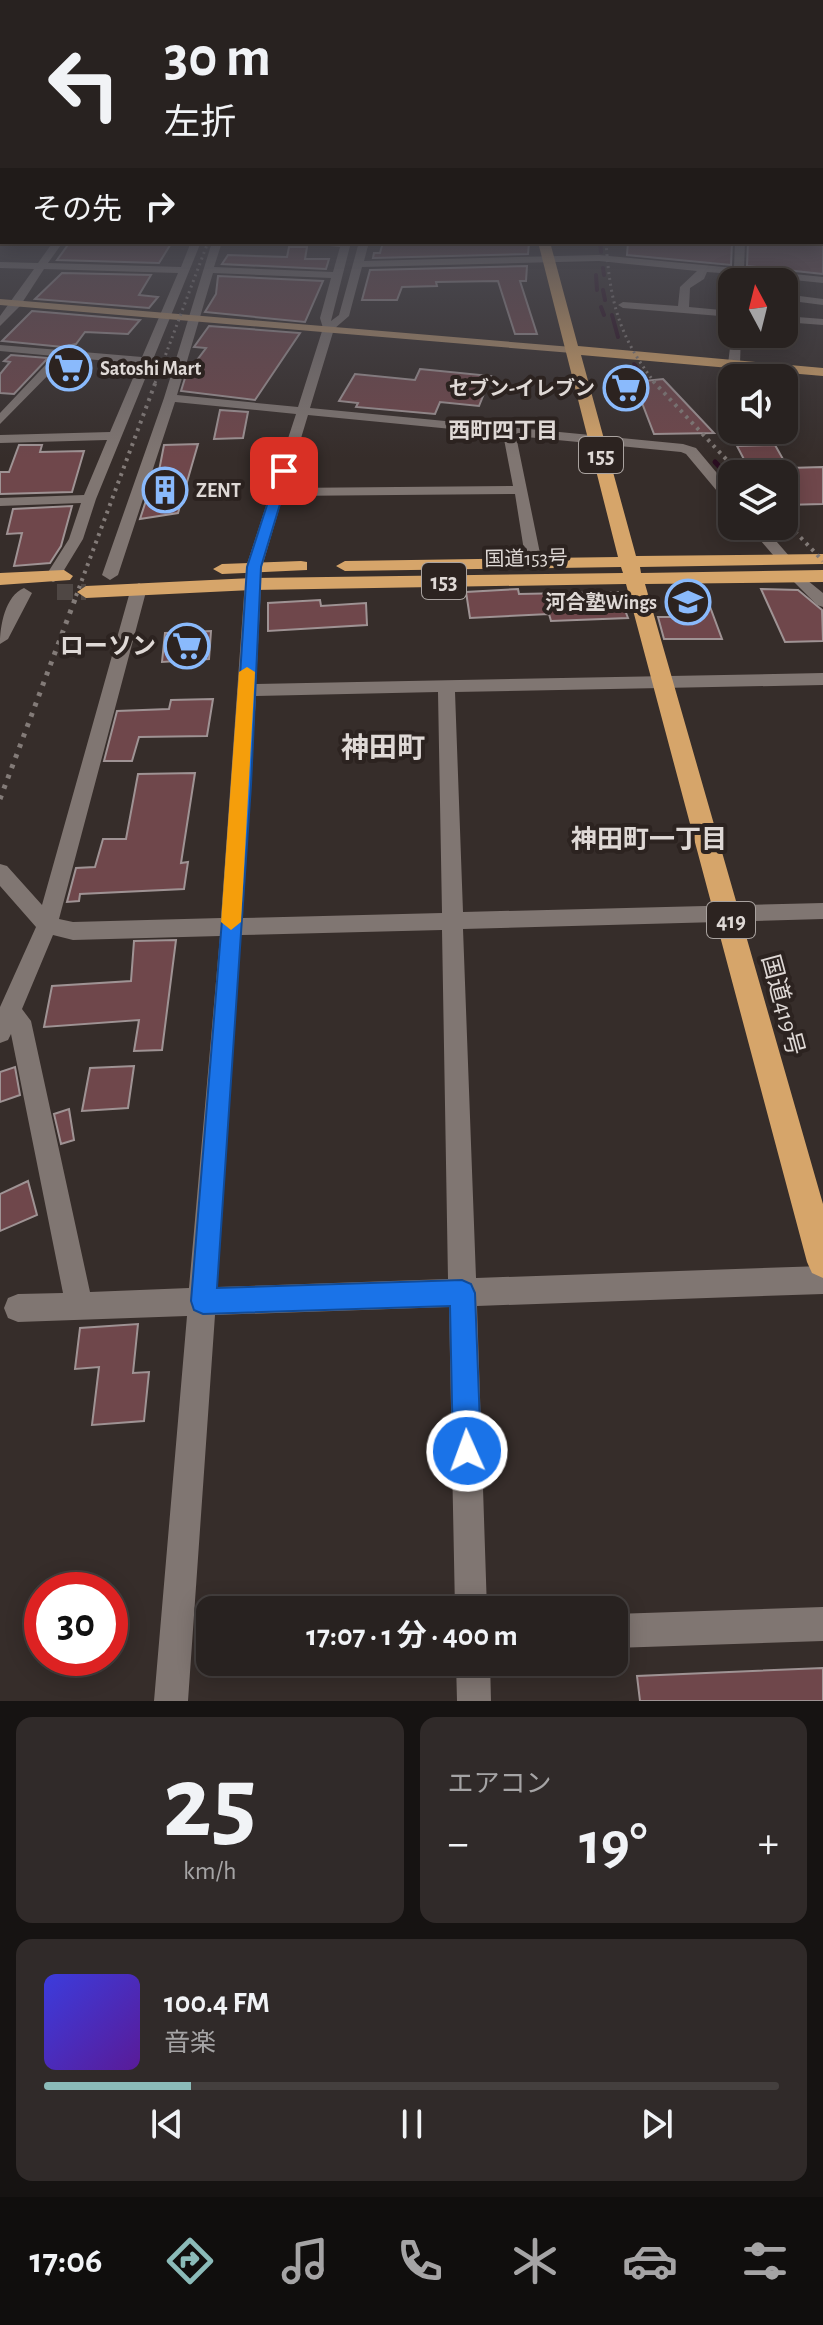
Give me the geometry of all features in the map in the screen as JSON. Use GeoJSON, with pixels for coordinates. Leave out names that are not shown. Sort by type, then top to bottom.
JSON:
{"type":"FeatureCollection","features":[{"type":"Feature","properties":{"kind":"highway","name":"155"},"geometry":{"type":"LineString","coordinates":[[558,298],[632,570]]}},
{"type":"Feature","properties":{"kind":"highway"},"geometry":{"type":"LineString","coordinates":[[572,350],[734,364]]}},
{"type":"Feature","properties":{"kind":"highway"},"geometry":{"type":"LineString","coordinates":[[798,370],[823,372]]}},
{"type":"Feature","properties":{"kind":"highway","name":"国道153号"},"geometry":{"type":"LineString","coordinates":[[823,559],[632,570],[253,575],[110,575],[86,583],[139,588],[253,575],[534,563],[632,570],[823,576]]}},
{"type":"Feature","properties":{"kind":"highway","name":"国道419号"},"geometry":{"type":"LineString","coordinates":[[632,570],[730,915],[823,1262]]}},
{"type":"Feature","properties":{"kind":"highway"},"geometry":{"type":"LineString","coordinates":[[0,579],[58,582]]}},
{"type":"Feature","properties":{"kind":"highway"},"geometry":{"type":"LineString","coordinates":[[0,594],[24,593],[58,582]]}},
{"type":"Feature","properties":{"kind":"main road"},"geometry":{"type":"LineString","coordinates":[[0,302],[572,350]]}},
{"type":"Feature","properties":{"kind":"street"},"geometry":{"type":"LineString","coordinates":[[0,323],[21,298]]}},
{"type":"Feature","properties":{"kind":"street"},"geometry":{"type":"LineString","coordinates":[[58,582],[114,436],[174,298]]}},
{"type":"Feature","properties":{"kind":"street"},"geometry":{"type":"LineString","coordinates":[[110,575],[201,298]]}},
{"type":"Feature","properties":{"kind":"street"},"geometry":{"type":"LineString","coordinates":[[329,328],[325,318],[330,298]]}},
{"type":"Feature","properties":{"kind":"street"},"geometry":{"type":"LineString","coordinates":[[171,1701],[231,925],[253,575],[329,328],[344,316],[348,298]]}},
{"type":"Feature","properties":{"kind":"street"},"geometry":{"type":"LineString","coordinates":[[683,310],[684,298]]}},
{"type":"Feature","properties":{"kind":"street"},"geometry":{"type":"LineString","coordinates":[[798,299],[823,302]]}},
{"type":"Feature","properties":{"kind":"street"},"geometry":{"type":"LineString","coordinates":[[623,305],[718,313]]}},
{"type":"Feature","properties":{"kind":"street"},"geometry":{"type":"LineString","coordinates":[[798,320],[823,322]]}},
{"type":"Feature","properties":{"kind":"street"},"geometry":{"type":"LineString","coordinates":[[0,348],[145,361]]}},
{"type":"Feature","properties":{"kind":"street"},"geometry":{"type":"LineString","coordinates":[[734,364],[735,348]]}},
{"type":"Feature","properties":{"kind":"street"},"geometry":{"type":"LineString","coordinates":[[0,420],[64,353]]}},
{"type":"Feature","properties":{"kind":"street"},"geometry":{"type":"LineString","coordinates":[[170,398],[683,448],[691,451],[718,483]]}},
{"type":"Feature","properties":{"kind":"street"},"geometry":{"type":"LineString","coordinates":[[509,431],[534,563]]}},
{"type":"Feature","properties":{"kind":"street"},"geometry":{"type":"LineString","coordinates":[[0,439],[114,436]]}},
{"type":"Feature","properties":{"kind":"street"},"geometry":{"type":"LineString","coordinates":[[278,492],[521,490]]}},
{"type":"Feature","properties":{"kind":"street"},"geometry":{"type":"LineString","coordinates":[[0,502],[89,499]]}},
{"type":"Feature","properties":{"kind":"street"},"geometry":{"type":"LineString","coordinates":[[767,540],[785,560]]}},
{"type":"Feature","properties":{"kind":"street"},"geometry":{"type":"LineString","coordinates":[[797,577],[823,602]]}},
{"type":"Feature","properties":{"kind":"street"},"geometry":{"type":"LineString","coordinates":[[6,1024],[47,925],[139,588]]}},
{"type":"Feature","properties":{"kind":"street"},"geometry":{"type":"LineString","coordinates":[[0,639],[24,593]]}},
{"type":"Feature","properties":{"kind":"street"},"geometry":{"type":"LineString","coordinates":[[246,690],[823,679]]}},
{"type":"Feature","properties":{"kind":"street"},"geometry":{"type":"LineString","coordinates":[[446,684],[455,919],[471,1596]]}},
{"type":"Feature","properties":{"kind":"street"},"geometry":{"type":"LineString","coordinates":[[0,872],[47,925],[73,931],[823,911]]}},
{"type":"Feature","properties":{"kind":"street"},"geometry":{"type":"LineString","coordinates":[[6,1024],[20,1021],[80,1308]]}},
{"type":"Feature","properties":{"kind":"street"},"geometry":{"type":"LineString","coordinates":[[18,1308],[823,1280]]}},
{"type":"Feature","properties":{"kind":"street"},"geometry":{"type":"LineString","coordinates":[[628,1631],[823,1624]]}},
{"type":"Feature","properties":{"kind":"street"},"geometry":{"type":"LineString","coordinates":[[473,1676],[474,1701]]}},
{"type":"Feature","properties":{"kind":"building"},"geometry":{"type":"Polygon","coordinates":[[[36,298],[157,298],[149,308],[36,298]]]}},
{"type":"Feature","properties":{"kind":"building"},"geometry":{"type":"Polygon","coordinates":[[[213,298],[315,298],[305,322],[205,312],[213,298]]]}},
{"type":"Feature","properties":{"kind":"building"},"geometry":{"type":"Polygon","coordinates":[[[362,298],[398,298],[397,300],[362,298]]]}},
{"type":"Feature","properties":{"kind":"building"},"geometry":{"type":"Polygon","coordinates":[[[504,298],[526,298],[537,334],[515,334],[504,298]]]}},
{"type":"Feature","properties":{"kind":"building"},"geometry":{"type":"Polygon","coordinates":[[[32,311],[140,320],[128,334],[85,332],[76,344],[63,347],[2,341],[32,311]]]}},
{"type":"Feature","properties":{"kind":"building"},"geometry":{"type":"Polygon","coordinates":[[[209,326],[300,333],[255,400],[181,391],[186,375],[206,348],[194,347],[209,326]]]}},
{"type":"Feature","properties":{"kind":"building"},"geometry":{"type":"Polygon","coordinates":[[[11,355],[48,358],[14,394],[0,393],[0,374],[10,362],[4,361],[11,355]]]}},
{"type":"Feature","properties":{"kind":"building"},"geometry":{"type":"Polygon","coordinates":[[[420,369],[491,376],[479,406],[440,402],[435,414],[356,407],[358,403],[339,401],[355,374],[415,380],[420,369]]]}},
{"type":"Feature","properties":{"kind":"building"},"geometry":{"type":"Polygon","coordinates":[[[663,379],[714,433],[654,434],[634,382],[663,379]]]}},
{"type":"Feature","properties":{"kind":"building"},"geometry":{"type":"Polygon","coordinates":[[[220,410],[248,412],[243,438],[214,439],[220,410]]]}},
{"type":"Feature","properties":{"kind":"building"},"geometry":{"type":"Polygon","coordinates":[[[198,444],[178,513],[140,519],[154,476],[158,476],[164,445],[198,444]]]}},
{"type":"Feature","properties":{"kind":"building"},"geometry":{"type":"Polygon","coordinates":[[[19,445],[42,445],[40,452],[84,451],[72,492],[0,494],[0,472],[9,472],[19,445]]]}},
{"type":"Feature","properties":{"kind":"building"},"geometry":{"type":"Polygon","coordinates":[[[775,445],[783,460],[744,460],[737,446],[775,445]]]}},
{"type":"Feature","properties":{"kind":"building"},"geometry":{"type":"Polygon","coordinates":[[[823,467],[823,504],[798,505],[798,468],[823,467]]]}},
{"type":"Feature","properties":{"kind":"building"},"geometry":{"type":"Polygon","coordinates":[[[72,506],[61,546],[50,563],[14,566],[22,533],[7,534],[13,509],[72,506]]]}},
{"type":"Feature","properties":{"kind":"building"},"geometry":{"type":"Polygon","coordinates":[[[518,589],[519,594],[618,592],[628,618],[551,621],[549,614],[470,618],[466,592],[518,589]]]}},
{"type":"Feature","properties":{"kind":"building"},"geometry":{"type":"Polygon","coordinates":[[[761,589],[798,590],[822,610],[823,641],[785,642],[761,589]]]}},
{"type":"Feature","properties":{"kind":"building"},"geometry":{"type":"Polygon","coordinates":[[[670,595],[706,596],[722,639],[664,639],[658,617],[673,617],[670,595]]]}},
{"type":"Feature","properties":{"kind":"building"},"geometry":{"type":"Polygon","coordinates":[[[320,600],[321,606],[366,603],[367,625],[268,631],[268,603],[320,600]]]}},
{"type":"Feature","properties":{"kind":"building"},"geometry":{"type":"Polygon","coordinates":[[[211,631],[209,659],[162,662],[165,633],[211,631]]]}},
{"type":"Feature","properties":{"kind":"building"},"geometry":{"type":"Polygon","coordinates":[[[213,699],[207,736],[139,737],[132,761],[104,761],[117,711],[169,709],[171,700],[213,699]]]}},
{"type":"Feature","properties":{"kind":"building"},"geometry":{"type":"Polygon","coordinates":[[[195,773],[181,863],[188,862],[184,889],[80,894],[79,901],[67,902],[76,868],[95,867],[103,839],[126,839],[138,774],[195,773]]]}},
{"type":"Feature","properties":{"kind":"building"},"geometry":{"type":"Polygon","coordinates":[[[176,940],[162,1050],[134,1051],[139,1020],[44,1027],[52,986],[131,981],[134,941],[176,940]]]}},
{"type":"Feature","properties":{"kind":"building"},"geometry":{"type":"Polygon","coordinates":[[[134,1066],[128,1108],[82,1111],[90,1068],[134,1066]]]}},
{"type":"Feature","properties":{"kind":"building"},"geometry":{"type":"Polygon","coordinates":[[[15,1067],[20,1095],[0,1102],[0,1072],[15,1067]]]}},
{"type":"Feature","properties":{"kind":"building"},"geometry":{"type":"Polygon","coordinates":[[[69,1109],[74,1140],[61,1144],[54,1114],[69,1109]]]}},
{"type":"Feature","properties":{"kind":"building"},"geometry":{"type":"Polygon","coordinates":[[[28,1181],[37,1215],[0,1231],[0,1194],[28,1181]]]}},
{"type":"Feature","properties":{"kind":"building"},"geometry":{"type":"Polygon","coordinates":[[[138,1324],[133,1373],[149,1372],[144,1421],[92,1425],[99,1367],[75,1369],[80,1328],[138,1324]]]}},
{"type":"Feature","properties":{"kind":"building"},"geometry":{"type":"Polygon","coordinates":[[[823,1668],[823,1701],[640,1701],[637,1676],[823,1668]]]}},
{"type":"Feature","properties":{"kind":"waterway"},"geometry":{"type":"LineString","coordinates":[[601,307],[604,315]]}},
{"type":"Feature","properties":{"kind":"waterway"},"geometry":{"type":"LineString","coordinates":[[612,315],[618,337]]}},
{"type":"Feature","properties":{"kind":"waterway"},"geometry":{"type":"LineString","coordinates":[[634,364],[649,383]]}},
{"type":"Feature","properties":{"kind":"waterway"},"geometry":{"type":"LineString","coordinates":[[715,462],[718,465]]}},
{"type":"Feature","properties":{"kind":"tunnel"},"geometry":{"type":"LineString","coordinates":[[57,592],[86,592]]}},
{"type":"Feature","properties":{"kind":"railway"},"geometry":{"type":"LineString","coordinates":[[155,383],[187,298]]}},
{"type":"Feature","properties":{"kind":"railway"},"geometry":{"type":"LineString","coordinates":[[614,298],[624,333],[655,383]]}},
{"type":"Feature","properties":{"kind":"railway"},"geometry":{"type":"LineString","coordinates":[[76,596],[156,381]]}},
{"type":"Feature","properties":{"kind":"railway"},"geometry":{"type":"LineString","coordinates":[[653,381],[727,460]]}},
{"type":"Feature","properties":{"kind":"railway"},"geometry":{"type":"LineString","coordinates":[[798,535],[823,561]]}},
{"type":"Feature","properties":{"kind":"railway"},"geometry":{"type":"LineString","coordinates":[[0,799],[77,594]]}},
{"type":"Feature","properties":{"kind":"slow traffic"},"geometry":{"type":"LineString","coordinates":[[231,922],[247,672]]}},
{"type":"Feature","properties":{"kind":"place","name":"Satoshi Mart"},"geometry":{"type":"Point","coordinates":[69,368]}},
{"type":"Feature","properties":{"kind":"place","name":"セブン-イレブン"},"geometry":{"type":"Point","coordinates":[626,388]}},
{"type":"Feature","properties":{"kind":"place","name":"ZENT"},"geometry":{"type":"Point","coordinates":[165,490]}},
{"type":"Feature","properties":{"kind":"place","name":"河合塾Wings"},"geometry":{"type":"Point","coordinates":[688,602]}},
{"type":"Feature","properties":{"kind":"place","name":"ローソン"},"geometry":{"type":"Point","coordinates":[187,646]}},
{"type":"Feature","properties":{"kind":"district","name":"西町四丁目"},"geometry":{"type":"Point","coordinates":[503,430]}},
{"type":"Feature","properties":{"kind":"district","name":"神田町"},"geometry":{"type":"Point","coordinates":[383,747]}},
{"type":"Feature","properties":{"kind":"district","name":"神田町一丁目"},"geometry":{"type":"Point","coordinates":[649,839]}},
{"type":"Feature","properties":{"kind":"route"},"geometry":{"type":"LineString","coordinates":[[284,471],[254,567],[242,785],[203,1301],[462,1293],[467,1451]]}}]}
